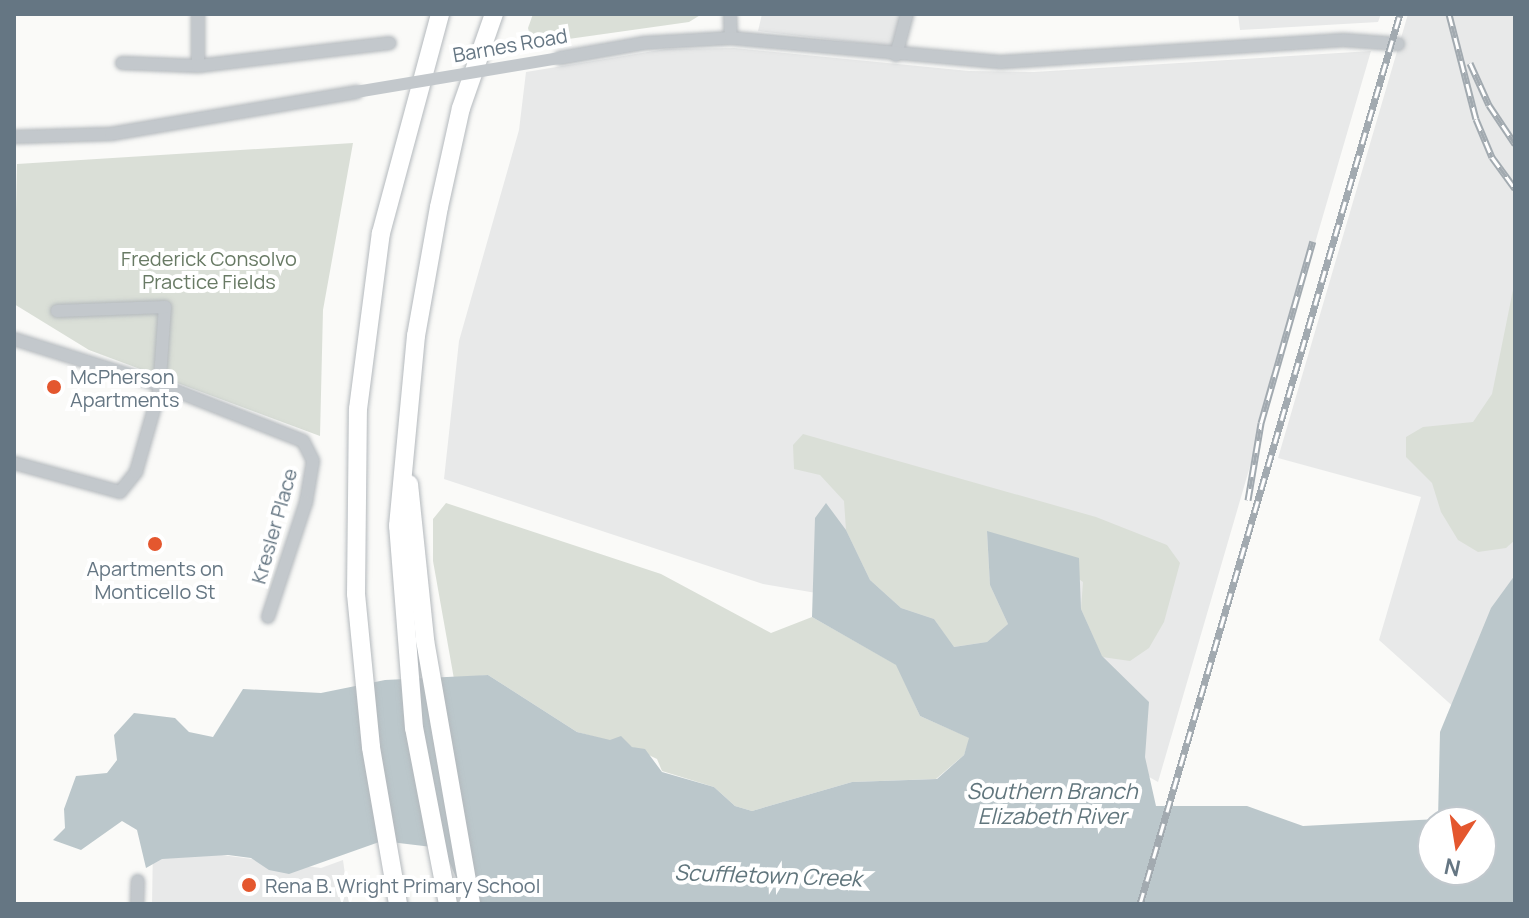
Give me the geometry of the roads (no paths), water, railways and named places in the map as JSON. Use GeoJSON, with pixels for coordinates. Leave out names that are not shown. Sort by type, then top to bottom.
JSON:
{"type":"FeatureCollection","features":[{"type":"Feature","properties":{"kind":"highway"},"geometry":{"type":"LineString","coordinates":[[397,898],[361,643],[356,564],[363,356],[386,212],[440,14]]}},
{"type":"Feature","properties":{"kind":"highway"},"geometry":{"type":"LineString","coordinates":[[448,904],[414,728],[404,638],[398,526],[404,441],[439,207],[461,108],[494,14]]}},
{"type":"Feature","properties":{"kind":"highway"},"geometry":{"type":"LineString","coordinates":[[404,441],[425,640],[471,904]]}},
{"type":"Feature","properties":{"kind":"street"},"geometry":{"type":"LineString","coordinates":[[198,14],[198,66]]}},
{"type":"Feature","properties":{"kind":"street"},"geometry":{"type":"LineString","coordinates":[[730,14],[731,38]]}},
{"type":"Feature","properties":{"kind":"street"},"geometry":{"type":"LineString","coordinates":[[896,55],[907,14]]}},
{"type":"Feature","properties":{"kind":"street","name":"Barnes Road"},"geometry":{"type":"LineString","coordinates":[[14,137],[142,130],[644,43],[731,38],[1002,62],[1343,40],[1398,44]]}},
{"type":"Feature","properties":{"kind":"street"},"geometry":{"type":"LineString","coordinates":[[122,63],[198,66],[390,43]]}},
{"type":"Feature","properties":{"kind":"street"},"geometry":{"type":"LineString","coordinates":[[14,463],[103,491],[124,489],[136,472],[161,385],[165,307],[57,311]]}},
{"type":"Feature","properties":{"kind":"street"},"geometry":{"type":"LineString","coordinates":[[14,339],[161,385]]}},
{"type":"Feature","properties":{"kind":"street","name":"Kresler Place"},"geometry":{"type":"LineString","coordinates":[[161,385],[281,429],[307,447],[313,461],[306,502],[268,617]]}},
{"type":"Feature","properties":{"kind":"street"},"geometry":{"type":"LineString","coordinates":[[137,904],[138,881]]}},
{"type":"Feature","properties":{"kind":"water","name":"Southern Branch Elizabeth River"},"geometry":{"type":"Polygon","coordinates":[[[826,503],[846,530],[870,580],[901,608],[934,619],[954,647],[987,642],[1008,624],[990,585],[987,531],[1079,558],[1081,609],[1102,656],[1149,702],[1145,757],[1156,806],[1247,806],[1303,826],[1417,820],[1417,886],[1497,886],[1497,806],[1438,806],[1440,732],[1491,608],[1515,575],[1515,904],[468,904],[447,857],[432,847],[382,841],[289,874],[269,870],[251,858],[228,855],[162,859],[146,868],[137,830],[122,821],[81,850],[53,840],[65,828],[64,809],[76,776],[107,773],[117,760],[114,735],[134,713],[175,718],[189,732],[213,737],[243,689],[321,693],[385,680],[488,675],[577,732],[610,740],[621,736],[632,747],[645,749],[662,772],[714,787],[735,806],[752,811],[852,782],[937,779],[964,755],[969,738],[920,716],[896,665],[812,617],[815,518],[826,503]]]}},
{"type":"Feature","properties":{"kind":"railway"},"geometry":{"type":"LineString","coordinates":[[1140,904],[1400,14]]}},
{"type":"Feature","properties":{"kind":"railway"},"geometry":{"type":"LineString","coordinates":[[1449,14],[1476,119],[1492,157],[1515,189]]}},
{"type":"Feature","properties":{"kind":"railway"},"geometry":{"type":"LineString","coordinates":[[1470,63],[1489,105],[1515,144]]}},
{"type":"Feature","properties":{"kind":"railway"},"geometry":{"type":"LineString","coordinates":[[1248,500],[1261,423],[1313,241]]}},
{"type":"Feature","properties":{"kind":"place","name":"McPherson Apartments"},"geometry":{"type":"Point","coordinates":[54,387]}},
{"type":"Feature","properties":{"kind":"place","name":"Apartments on Monticello St"},"geometry":{"type":"Point","coordinates":[155,544]}},
{"type":"Feature","properties":{"kind":"place","name":"Rena B. Wright Primary School"},"geometry":{"type":"Point","coordinates":[249,885]}},
{"type":"Feature","properties":{"kind":"park label","name":"Frederick Consolvo Practice Fields"},"geometry":{"type":"Point","coordinates":[209,270]}},
{"type":"Feature","properties":{"kind":"water label","name":"Scuffletown Creek"},"geometry":{"type":"Point","coordinates":[768,876]}}]}
